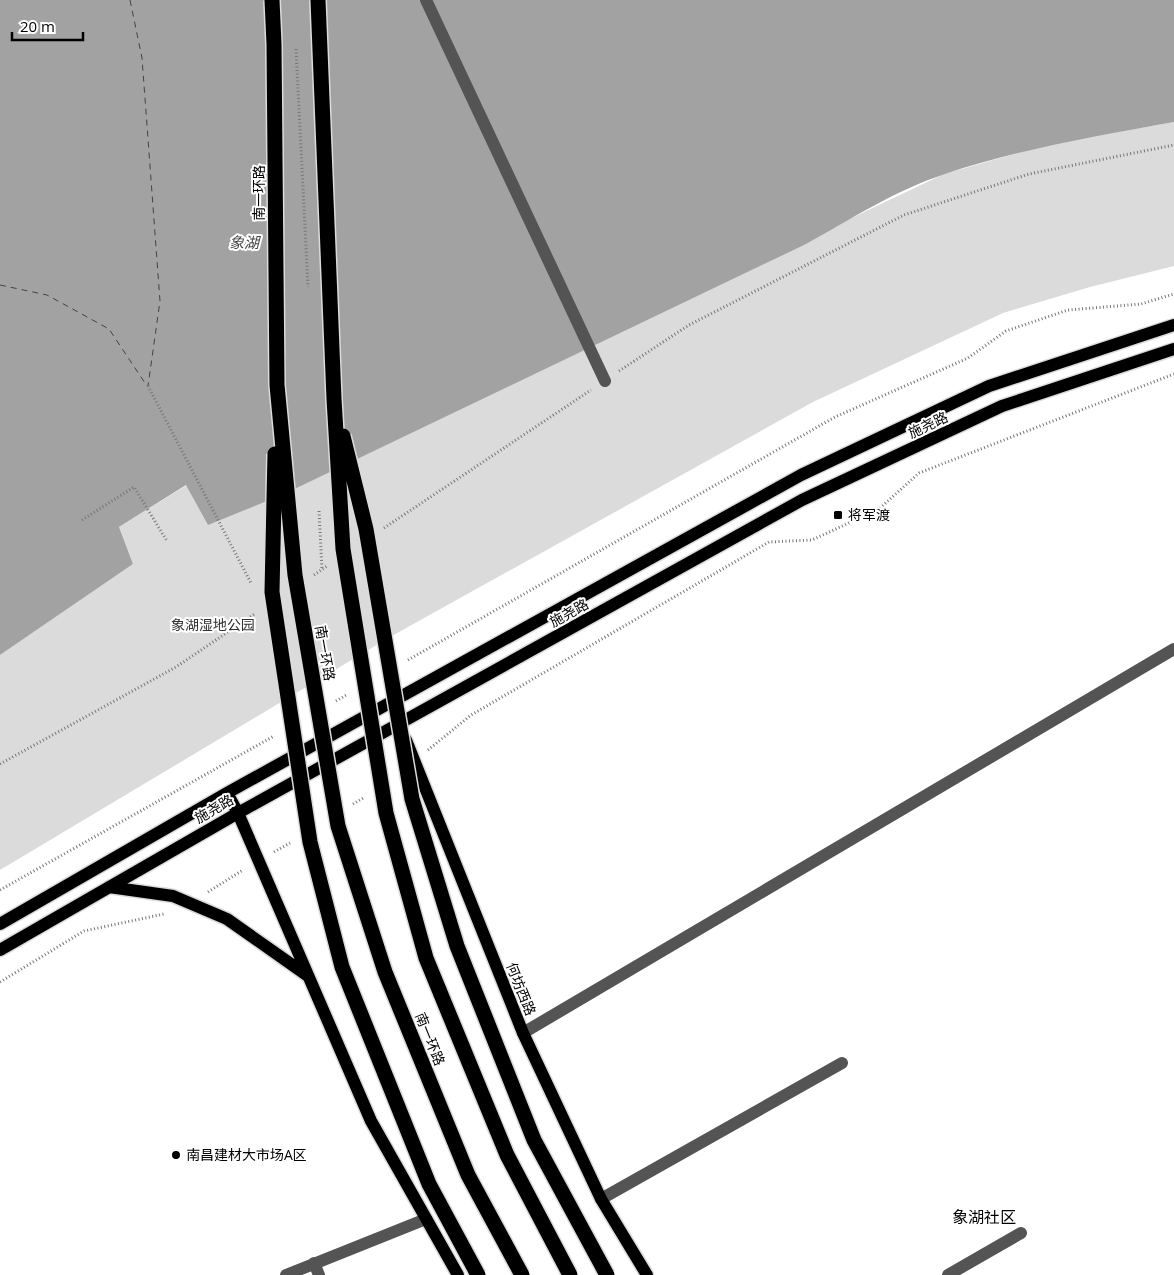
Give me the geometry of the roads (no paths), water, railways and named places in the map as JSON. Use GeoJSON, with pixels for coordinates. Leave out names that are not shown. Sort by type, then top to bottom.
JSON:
{"type":"FeatureCollection","features":[{"type":"Feature","properties":{"kind":"highway","name":"南一环路"},"geometry":{"type":"LineString","coordinates":[[272,0],[277,385],[295,575],[338,826],[385,972],[468,1175],[522,1275]]}},
{"type":"Feature","properties":{"kind":"highway","name":"南一环路"},"geometry":{"type":"LineString","coordinates":[[318,0],[342,549],[386,812],[426,958],[507,1155],[570,1275]]}},
{"type":"Feature","properties":{"kind":"highway"},"geometry":{"type":"LineString","coordinates":[[277,385],[272,592],[310,842],[342,967],[429,1184],[478,1275]]}},
{"type":"Feature","properties":{"kind":"highway"},"geometry":{"type":"LineString","coordinates":[[334,399],[366,530],[412,799],[457,946],[534,1140],[607,1275]]}},
{"type":"Feature","properties":{"kind":"main road","name":"施尧路"},"geometry":{"type":"LineString","coordinates":[[0,924],[227,793],[801,475],[989,386],[1174,325]]}},
{"type":"Feature","properties":{"kind":"main road","name":"施尧路"},"geometry":{"type":"LineString","coordinates":[[0,950],[238,812],[802,500],[1002,406],[1174,349]]}},
{"type":"Feature","properties":{"kind":"main road","name":"何坊西路"},"geometry":{"type":"LineString","coordinates":[[391,702],[523,1033],[601,1199],[647,1275]]}},
{"type":"Feature","properties":{"kind":"main road"},"geometry":{"type":"LineString","coordinates":[[227,793],[238,812],[371,1121],[458,1275]]}},
{"type":"Feature","properties":{"kind":"main road"},"geometry":{"type":"LineString","coordinates":[[109,887],[173,896],[194,904],[227,919],[308,976]]}},
{"type":"Feature","properties":{"kind":"street"},"geometry":{"type":"LineString","coordinates":[[426,0],[605,381]]}},
{"type":"Feature","properties":{"kind":"street"},"geometry":{"type":"LineString","coordinates":[[523,1033],[1174,649]]}},
{"type":"Feature","properties":{"kind":"street"},"geometry":{"type":"LineString","coordinates":[[601,1199],[842,1063]]}},
{"type":"Feature","properties":{"kind":"street"},"geometry":{"type":"LineString","coordinates":[[286,1275],[426,1219]]}},
{"type":"Feature","properties":{"kind":"street"},"geometry":{"type":"LineString","coordinates":[[948,1275],[1021,1233]]}},
{"type":"Feature","properties":{"kind":"street"},"geometry":{"type":"LineString","coordinates":[[314,1263],[319,1275]]}},
{"type":"Feature","properties":{"kind":"water","name":"象湖"},"geometry":{"type":"Polygon","coordinates":[[[0,0],[1174,0],[1174,122],[1087,138],[1001,157],[945,174],[909,188],[806,244],[284,494],[208,525],[186,485],[119,527],[133,564],[0,655],[0,0]]]}},
{"type":"Feature","properties":{"kind":"place","name":"将军渡"},"geometry":{"type":"Point","coordinates":[838,515]}},
{"type":"Feature","properties":{"kind":"place","name":"南昌建材大市场A区"},"geometry":{"type":"Point","coordinates":[176,1155]}},
{"type":"Feature","properties":{"kind":"district","name":"象湖社区"},"geometry":{"type":"Point","coordinates":[984,1217]}},
{"type":"Feature","properties":{"kind":"park label","name":"象湖湿地公园"},"geometry":{"type":"Point","coordinates":[213,625]}}]}
